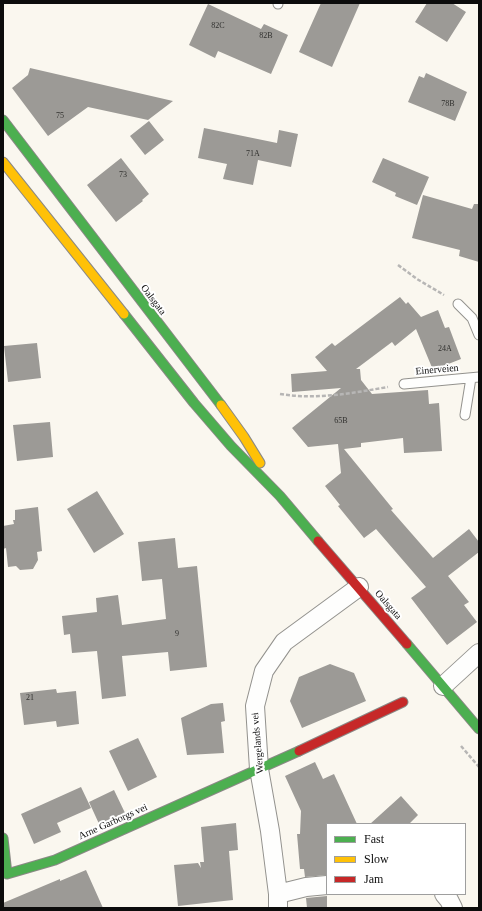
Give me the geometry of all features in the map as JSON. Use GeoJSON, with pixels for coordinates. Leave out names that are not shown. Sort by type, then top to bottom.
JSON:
{"type":"FeatureCollection","features":[{"type":"Feature","properties":{"kind":"main road","name":"Oalsgata"},"geometry":{"type":"LineString","coordinates":[[3,120],[228,414],[280,496]]}},
{"type":"Feature","properties":{"kind":"main road","name":"Oalsgata"},"geometry":{"type":"LineString","coordinates":[[3,162],[194,403],[231,446],[280,496],[479,729]]}},
{"type":"Feature","properties":{"kind":"main road"},"geometry":{"type":"LineString","coordinates":[[259,769],[403,702]]}},
{"type":"Feature","properties":{"kind":"main road","name":"Arne Garborgs vei"},"geometry":{"type":"LineString","coordinates":[[3,838],[7,874],[55,860],[259,769]]}},
{"type":"Feature","properties":{"kind":"street","name":"Wergelands vei"},"geometry":{"type":"LineString","coordinates":[[326,885],[306,887],[278,901],[270,831],[259,769],[255,706],[264,671],[284,642],[359,587]]}},
{"type":"Feature","properties":{"kind":"street"},"geometry":{"type":"LineString","coordinates":[[443,686],[479,653]]}},
{"type":"Feature","properties":{"kind":"street"},"geometry":{"type":"LineString","coordinates":[[445,895],[453,908]]}},
{"type":"Feature","properties":{"kind":"lane"},"geometry":{"type":"LineString","coordinates":[[458,304],[472,318],[479,335]]}},
{"type":"Feature","properties":{"kind":"lane","name":"Einerveien"},"geometry":{"type":"LineString","coordinates":[[404,384],[475,378],[465,415]]}},
{"type":"Feature","properties":{"kind":"path"},"geometry":{"type":"LineString","coordinates":[[398,265],[417,279],[458,304]]}},
{"type":"Feature","properties":{"kind":"path"},"geometry":{"type":"LineString","coordinates":[[280,394],[298,397],[334,396],[404,384]]}},
{"type":"Feature","properties":{"kind":"building"},"geometry":{"type":"Polygon","coordinates":[[[321,3],[360,3],[332,67],[299,52],[321,3]]]}},
{"type":"Feature","properties":{"kind":"building"},"geometry":{"type":"Polygon","coordinates":[[[427,3],[452,3],[466,12],[447,42],[415,22],[427,3]]]}},
{"type":"Feature","properties":{"kind":"building"},"geometry":{"type":"Polygon","coordinates":[[[208,4],[261,29],[264,24],[288,35],[271,74],[218,51],[215,58],[189,45],[208,4]]]}},
{"type":"Feature","properties":{"kind":"building"},"geometry":{"type":"Polygon","coordinates":[[[30,68],[173,101],[148,120],[88,107],[48,136],[12,88],[28,75],[30,68]]]}},
{"type":"Feature","properties":{"kind":"building"},"geometry":{"type":"Polygon","coordinates":[[[426,73],[467,92],[455,121],[408,102],[419,76],[424,78],[426,73]]]}},
{"type":"Feature","properties":{"kind":"building"},"geometry":{"type":"Polygon","coordinates":[[[149,121],[164,140],[145,155],[130,136],[149,121]]]}},
{"type":"Feature","properties":{"kind":"building"},"geometry":{"type":"Polygon","coordinates":[[[204,128],[277,143],[279,130],[298,134],[291,167],[258,160],[253,185],[223,179],[227,164],[198,158],[204,128]]]}},
{"type":"Feature","properties":{"kind":"building"},"geometry":{"type":"Polygon","coordinates":[[[121,158],[149,194],[142,200],[143,201],[116,222],[87,185],[121,158]]]}},
{"type":"Feature","properties":{"kind":"building"},"geometry":{"type":"Polygon","coordinates":[[[383,158],[429,177],[417,205],[395,196],[396,193],[372,182],[383,158]]]}},
{"type":"Feature","properties":{"kind":"building"},"geometry":{"type":"Polygon","coordinates":[[[423,195],[472,209],[474,204],[479,204],[479,262],[459,256],[460,250],[412,238],[423,195]]]}},
{"type":"Feature","properties":{"kind":"building"},"geometry":{"type":"Polygon","coordinates":[[[400,297],[406,304],[408,302],[421,317],[438,310],[445,328],[449,327],[461,359],[433,370],[416,329],[395,346],[392,342],[356,369],[360,369],[361,380],[372,394],[428,390],[429,404],[439,403],[442,451],[404,453],[403,438],[361,443],[361,447],[344,449],[393,509],[391,510],[433,558],[469,529],[479,542],[479,552],[448,576],[469,602],[464,605],[477,622],[447,645],[411,598],[426,587],[376,529],[364,538],[338,506],[340,505],[325,486],[341,473],[338,444],[308,447],[292,428],[341,388],[292,392],[291,374],[327,371],[315,357],[332,343],[335,346],[400,297]]]}},
{"type":"Feature","properties":{"kind":"building"},"geometry":{"type":"Polygon","coordinates":[[[37,343],[41,378],[8,382],[4,346],[37,343]]]}},
{"type":"Feature","properties":{"kind":"building"},"geometry":{"type":"Polygon","coordinates":[[[50,422],[53,457],[17,461],[13,425],[50,422]]]}},
{"type":"Feature","properties":{"kind":"building"},"geometry":{"type":"Polygon","coordinates":[[[97,491],[124,534],[94,553],[67,509],[97,491]]]}},
{"type":"Feature","properties":{"kind":"building"},"geometry":{"type":"Polygon","coordinates":[[[38,507],[42,551],[37,552],[38,560],[33,569],[20,570],[16,566],[8,567],[6,548],[3,549],[3,526],[14,524],[13,520],[15,520],[15,510],[38,507]]]}},
{"type":"Feature","properties":{"kind":"building"},"geometry":{"type":"Polygon","coordinates":[[[175,538],[178,568],[197,566],[207,667],[170,671],[168,652],[122,656],[126,696],[102,699],[97,651],[72,653],[70,634],[64,635],[62,616],[97,612],[96,598],[118,595],[122,625],[166,619],[162,579],[142,581],[138,542],[175,538]]]}},
{"type":"Feature","properties":{"kind":"building"},"geometry":{"type":"Polygon","coordinates":[[[330,664],[354,673],[366,701],[302,728],[290,701],[299,677],[330,664]]]}},
{"type":"Feature","properties":{"kind":"building"},"geometry":{"type":"Polygon","coordinates":[[[56,689],[57,693],[76,691],[79,724],[57,727],[56,721],[24,725],[20,693],[56,689]]]}},
{"type":"Feature","properties":{"kind":"building"},"geometry":{"type":"Polygon","coordinates":[[[223,703],[225,721],[221,722],[224,753],[187,755],[181,718],[211,704],[223,703]]]}},
{"type":"Feature","properties":{"kind":"building"},"geometry":{"type":"Polygon","coordinates":[[[138,738],[157,777],[128,791],[109,751],[138,738]]]}},
{"type":"Feature","properties":{"kind":"building"},"geometry":{"type":"Polygon","coordinates":[[[315,762],[323,779],[334,774],[357,823],[326,823],[326,875],[305,877],[304,869],[300,869],[297,834],[300,834],[301,811],[285,776],[315,762]]]}},
{"type":"Feature","properties":{"kind":"building"},"geometry":{"type":"Polygon","coordinates":[[[81,787],[91,808],[57,823],[61,832],[34,844],[21,814],[81,787]]]}},
{"type":"Feature","properties":{"kind":"building"},"geometry":{"type":"Polygon","coordinates":[[[114,790],[126,815],[100,826],[89,802],[114,790]]]}},
{"type":"Feature","properties":{"kind":"building"},"geometry":{"type":"Polygon","coordinates":[[[401,796],[418,815],[410,823],[371,823],[401,796]]]}},
{"type":"Feature","properties":{"kind":"building"},"geometry":{"type":"Polygon","coordinates":[[[236,823],[238,850],[229,851],[233,900],[178,906],[174,865],[198,863],[201,868],[200,862],[204,862],[201,827],[236,823]]]}},
{"type":"Feature","properties":{"kind":"building"},"geometry":{"type":"Polygon","coordinates":[[[86,870],[103,908],[3,908],[3,903],[60,879],[60,881],[86,870]]]}},
{"type":"Feature","properties":{"kind":"building"},"geometry":{"type":"Polygon","coordinates":[[[327,896],[327,908],[307,908],[306,898],[327,896]]]}},
{"type":"Feature","properties":{"kind":"traffic: fast"},"geometry":{"type":"LineString","coordinates":[[3,120],[221,405]]}},
{"type":"Feature","properties":{"kind":"traffic: fast"},"geometry":{"type":"LineString","coordinates":[[124,314],[194,403],[231,446],[280,496],[318,541]]}},
{"type":"Feature","properties":{"kind":"traffic: fast"},"geometry":{"type":"LineString","coordinates":[[407,644],[479,729]]}},
{"type":"Feature","properties":{"kind":"traffic: fast"},"geometry":{"type":"LineString","coordinates":[[3,838],[7,874],[55,860],[299,751]]}},
{"type":"Feature","properties":{"kind":"traffic: slow"},"geometry":{"type":"LineString","coordinates":[[3,162],[124,314]]}},
{"type":"Feature","properties":{"kind":"traffic: slow"},"geometry":{"type":"LineString","coordinates":[[221,405],[244,437],[260,463]]}},
{"type":"Feature","properties":{"kind":"traffic: jam"},"geometry":{"type":"LineString","coordinates":[[318,541],[407,644]]}},
{"type":"Feature","properties":{"kind":"traffic: jam"},"geometry":{"type":"LineString","coordinates":[[299,751],[403,702]]}}]}
